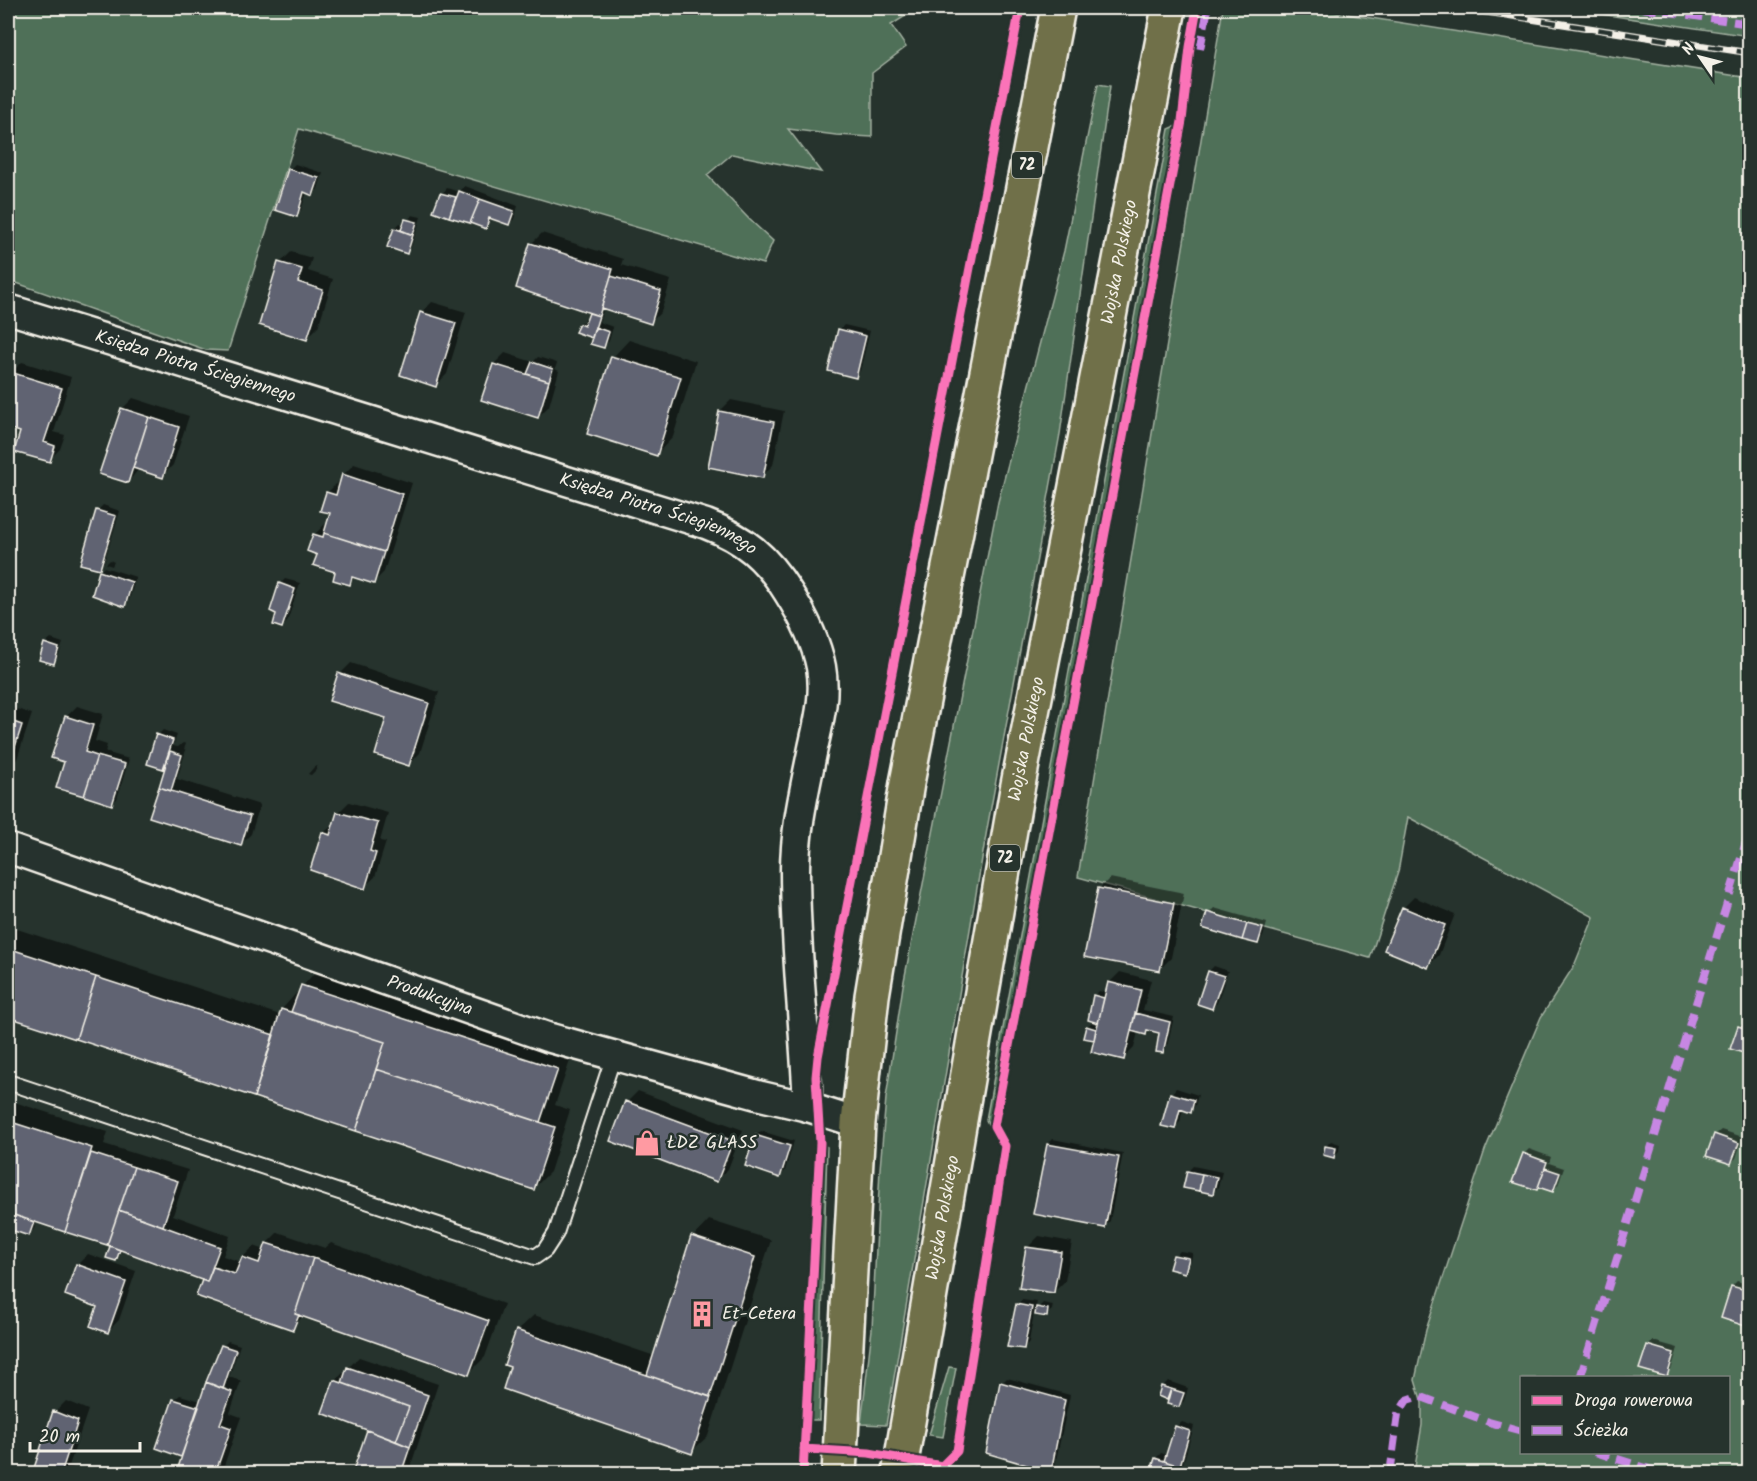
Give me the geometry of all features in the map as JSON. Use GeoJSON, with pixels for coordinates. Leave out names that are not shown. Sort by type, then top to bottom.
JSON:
{"type":"FeatureCollection","features":[{"type":"Feature","properties":{"kind":"main road","name":"72"},"geometry":{"type":"LineString","coordinates":[[839,1473],[858,1123],[872,996],[907,783],[1058,8]]}},
{"type":"Feature","properties":{"kind":"main road","name":"Wojska Polskiego"},"geometry":{"type":"LineString","coordinates":[[899,1473],[1016,795],[1169,8]]}},
{"type":"Feature","properties":{"kind":"street","name":"Księdza Piotra Ściegiennego"},"geometry":{"type":"LineString","coordinates":[[8,309],[706,524],[726,532],[753,548],[779,578],[793,600],[806,626],[821,667],[822,708],[799,814],[795,869],[808,1107]]}},
{"type":"Feature","properties":{"kind":"street","name":"Produkcyjna"},"geometry":{"type":"LineString","coordinates":[[8,848],[547,1037],[808,1107],[858,1123]]}},
{"type":"Feature","properties":{"kind":"lane"},"geometry":{"type":"LineString","coordinates":[[8,1082],[535,1257],[545,1250],[556,1233],[614,1055]]}},
{"type":"Feature","properties":{"kind":"green space"},"geometry":{"type":"Polygon","coordinates":[[[8,8],[918,8],[891,25],[906,47],[872,73],[872,137],[788,129],[821,172],[732,154],[707,175],[773,241],[763,264],[299,129],[228,351],[206,350],[8,280],[8,8]]]}},
{"type":"Feature","properties":{"kind":"green space"},"geometry":{"type":"Polygon","coordinates":[[[1223,8],[1308,8],[1749,78],[1749,1473],[1414,1473],[1422,1425],[1422,1403],[1415,1380],[1426,1330],[1485,1150],[1541,1017],[1574,966],[1594,917],[1408,817],[1398,872],[1370,958],[1078,877],[1223,8]]]}},
{"type":"Feature","properties":{"kind":"green space"},"geometry":{"type":"Polygon","coordinates":[[[1560,8],[1749,8],[1749,36],[1560,8]]]}},
{"type":"Feature","properties":{"kind":"green space"},"geometry":{"type":"Polygon","coordinates":[[[1098,84],[1110,86],[1060,434],[987,829],[886,1425],[861,1424],[872,1329],[886,1098],[903,986],[998,502],[1064,251],[1098,84]]]}},
{"type":"Feature","properties":{"kind":"green space"},"geometry":{"type":"Polygon","coordinates":[[[1176,126],[990,1128],[986,1120],[1169,129],[1176,126]]]}},
{"type":"Feature","properties":{"kind":"green space"},"geometry":{"type":"Polygon","coordinates":[[[824,1145],[827,1147],[819,1420],[811,1420],[824,1145]]]}},
{"type":"Feature","properties":{"kind":"green space"},"geometry":{"type":"Polygon","coordinates":[[[949,1367],[956,1368],[943,1437],[929,1435],[949,1367]]]}},
{"type":"Feature","properties":{"kind":"building"},"geometry":{"type":"Polygon","coordinates":[[[288,169],[319,178],[313,196],[304,192],[297,217],[275,210],[288,169]]]}},
{"type":"Feature","properties":{"kind":"building"},"geometry":{"type":"Polygon","coordinates":[[[459,191],[480,199],[470,223],[449,217],[459,191]]]}},
{"type":"Feature","properties":{"kind":"building"},"geometry":{"type":"Polygon","coordinates":[[[440,193],[456,197],[449,217],[433,211],[440,193]]]}},
{"type":"Feature","properties":{"kind":"building"},"geometry":{"type":"Polygon","coordinates":[[[480,199],[514,211],[509,225],[489,218],[486,229],[470,223],[480,199]]]}},
{"type":"Feature","properties":{"kind":"building"},"geometry":{"type":"Polygon","coordinates":[[[405,219],[417,222],[413,235],[401,230],[405,219]]]}},
{"type":"Feature","properties":{"kind":"building"},"geometry":{"type":"Polygon","coordinates":[[[394,228],[413,235],[407,254],[387,247],[394,228]]]}},
{"type":"Feature","properties":{"kind":"building"},"geometry":{"type":"Polygon","coordinates":[[[530,243],[613,269],[599,316],[516,288],[530,243]]]}},
{"type":"Feature","properties":{"kind":"building"},"geometry":{"type":"Polygon","coordinates":[[[278,262],[302,269],[298,282],[323,290],[307,340],[259,325],[278,262]]]}},
{"type":"Feature","properties":{"kind":"building"},"geometry":{"type":"Polygon","coordinates":[[[611,276],[661,291],[651,324],[601,308],[611,276]]]}},
{"type":"Feature","properties":{"kind":"building"},"geometry":{"type":"Polygon","coordinates":[[[420,312],[456,323],[436,387],[400,375],[420,312]]]}},
{"type":"Feature","properties":{"kind":"building"},"geometry":{"type":"Polygon","coordinates":[[[589,313],[599,316],[592,338],[575,332],[579,324],[584,326],[589,313]]]}},
{"type":"Feature","properties":{"kind":"building"},"geometry":{"type":"Polygon","coordinates":[[[595,327],[609,332],[604,348],[590,344],[595,327]]]}},
{"type":"Feature","properties":{"kind":"building"},"geometry":{"type":"Polygon","coordinates":[[[838,329],[866,336],[856,378],[828,371],[838,329]]]}},
{"type":"Feature","properties":{"kind":"building"},"geometry":{"type":"Polygon","coordinates":[[[611,356],[681,377],[657,456],[587,434],[611,356]]]}},
{"type":"Feature","properties":{"kind":"building"},"geometry":{"type":"Polygon","coordinates":[[[532,362],[553,369],[549,381],[527,374],[532,362]]]}},
{"type":"Feature","properties":{"kind":"building"},"geometry":{"type":"Polygon","coordinates":[[[493,364],[549,381],[538,418],[481,400],[493,364]]]}},
{"type":"Feature","properties":{"kind":"building"},"geometry":{"type":"Polygon","coordinates":[[[10,372],[62,388],[44,442],[55,446],[50,462],[14,452],[20,432],[8,428],[10,372]]]}},
{"type":"Feature","properties":{"kind":"building"},"geometry":{"type":"Polygon","coordinates":[[[121,408],[149,417],[128,483],[99,474],[121,408]]]}},
{"type":"Feature","properties":{"kind":"building"},"geometry":{"type":"Polygon","coordinates":[[[719,411],[774,422],[763,478],[708,467],[719,411]]]}},
{"type":"Feature","properties":{"kind":"building"},"geometry":{"type":"Polygon","coordinates":[[[149,417],[179,427],[163,478],[133,468],[149,417]]]}},
{"type":"Feature","properties":{"kind":"building"},"geometry":{"type":"Polygon","coordinates":[[[342,474],[402,494],[384,552],[324,533],[330,513],[320,511],[326,492],[336,495],[342,474]]]}},
{"type":"Feature","properties":{"kind":"building"},"geometry":{"type":"Polygon","coordinates":[[[96,510],[116,516],[100,569],[80,564],[96,510]]]}},
{"type":"Feature","properties":{"kind":"building"},"geometry":{"type":"Polygon","coordinates":[[[324,533],[384,552],[374,584],[352,577],[350,585],[333,580],[335,572],[313,565],[317,555],[307,551],[313,534],[323,537],[324,533]]]}},
{"type":"Feature","properties":{"kind":"building"},"geometry":{"type":"Polygon","coordinates":[[[99,571],[132,582],[125,607],[92,595],[99,571]]]}},
{"type":"Feature","properties":{"kind":"building"},"geometry":{"type":"Polygon","coordinates":[[[279,583],[295,589],[282,628],[273,625],[276,614],[270,611],[279,583]]]}},
{"type":"Feature","properties":{"kind":"building"},"geometry":{"type":"Polygon","coordinates":[[[44,643],[59,648],[54,664],[39,660],[44,643]]]}},
{"type":"Feature","properties":{"kind":"building"},"geometry":{"type":"Polygon","coordinates":[[[338,673],[429,703],[409,766],[375,755],[386,718],[329,701],[338,673]]]}},
{"type":"Feature","properties":{"kind":"building"},"geometry":{"type":"Polygon","coordinates":[[[65,716],[93,725],[85,752],[97,756],[84,796],[56,788],[64,762],[51,758],[65,716]]]}},
{"type":"Feature","properties":{"kind":"building"},"geometry":{"type":"Polygon","coordinates":[[[8,720],[22,725],[8,769],[8,720]]]}},
{"type":"Feature","properties":{"kind":"building"},"geometry":{"type":"Polygon","coordinates":[[[156,734],[173,740],[163,769],[147,764],[156,734]]]}},
{"type":"Feature","properties":{"kind":"building"},"geometry":{"type":"Polygon","coordinates":[[[170,751],[182,755],[171,791],[159,787],[170,751]]]}},
{"type":"Feature","properties":{"kind":"building"},"geometry":{"type":"Polygon","coordinates":[[[97,756],[125,764],[112,805],[84,796],[97,756]]]}},
{"type":"Feature","properties":{"kind":"building"},"geometry":{"type":"Polygon","coordinates":[[[159,787],[250,816],[241,846],[149,817],[159,787]]]}},
{"type":"Feature","properties":{"kind":"building"},"geometry":{"type":"Polygon","coordinates":[[[337,812],[378,823],[370,851],[376,853],[365,889],[310,870],[322,832],[330,835],[337,812]]]}},
{"type":"Feature","properties":{"kind":"building"},"geometry":{"type":"Polygon","coordinates":[[[1098,888],[1174,903],[1160,971],[1084,957],[1098,888]]]}},
{"type":"Feature","properties":{"kind":"building"},"geometry":{"type":"Polygon","coordinates":[[[1402,907],[1445,925],[1428,968],[1384,950],[1402,907]]]}},
{"type":"Feature","properties":{"kind":"building"},"geometry":{"type":"Polygon","coordinates":[[[1207,912],[1247,924],[1242,940],[1202,928],[1207,912]]]}},
{"type":"Feature","properties":{"kind":"building"},"geometry":{"type":"Polygon","coordinates":[[[1247,924],[1263,928],[1258,944],[1242,940],[1247,924]]]}},
{"type":"Feature","properties":{"kind":"building"},"geometry":{"type":"Polygon","coordinates":[[[8,948],[96,977],[76,1039],[8,1017],[8,948]]]}},
{"type":"Feature","properties":{"kind":"building"},"geometry":{"type":"Polygon","coordinates":[[[1208,971],[1224,976],[1212,1009],[1197,1004],[1208,971]]]}},
{"type":"Feature","properties":{"kind":"building"},"geometry":{"type":"Polygon","coordinates":[[[96,977],[274,1035],[254,1097],[76,1039],[96,977]]]}},
{"type":"Feature","properties":{"kind":"building"},"geometry":{"type":"Polygon","coordinates":[[[1108,982],[1141,990],[1124,1060],[1091,1052],[1108,982]]]}},
{"type":"Feature","properties":{"kind":"building"},"geometry":{"type":"Polygon","coordinates":[[[301,985],[558,1069],[540,1122],[376,1069],[385,1042],[291,1012],[301,985]]]}},
{"type":"Feature","properties":{"kind":"building"},"geometry":{"type":"Polygon","coordinates":[[[1093,995],[1104,998],[1098,1023],[1088,1020],[1093,995]]]}},
{"type":"Feature","properties":{"kind":"building"},"geometry":{"type":"Polygon","coordinates":[[[281,1009],[385,1042],[356,1131],[254,1097],[281,1009]]]}},
{"type":"Feature","properties":{"kind":"building"},"geometry":{"type":"Polygon","coordinates":[[[1135,1013],[1170,1022],[1163,1053],[1156,1052],[1159,1033],[1147,1030],[1146,1035],[1131,1031],[1135,1013]]]}},
{"type":"Feature","properties":{"kind":"building"},"geometry":{"type":"Polygon","coordinates":[[[1086,1026],[1096,1029],[1094,1040],[1083,1038],[1086,1026]]]}},
{"type":"Feature","properties":{"kind":"building"},"geometry":{"type":"Polygon","coordinates":[[[1738,1026],[1750,1030],[1750,1055],[1730,1049],[1738,1026]]]}},
{"type":"Feature","properties":{"kind":"building"},"geometry":{"type":"Polygon","coordinates":[[[376,1069],[555,1127],[534,1190],[356,1131],[376,1069]]]}},
{"type":"Feature","properties":{"kind":"building"},"geometry":{"type":"Polygon","coordinates":[[[1170,1093],[1194,1100],[1191,1113],[1180,1109],[1175,1129],[1161,1126],[1170,1093]]]}},
{"type":"Feature","properties":{"kind":"building"},"geometry":{"type":"Polygon","coordinates":[[[625,1101],[733,1141],[717,1182],[610,1141],[625,1101]]]}},
{"type":"Feature","properties":{"kind":"building"},"geometry":{"type":"Polygon","coordinates":[[[8,1121],[92,1148],[65,1232],[8,1213],[8,1121]]]}},
{"type":"Feature","properties":{"kind":"building"},"geometry":{"type":"Polygon","coordinates":[[[1714,1134],[1739,1143],[1731,1164],[1706,1156],[1714,1134]]]}},
{"type":"Feature","properties":{"kind":"building"},"geometry":{"type":"Polygon","coordinates":[[[755,1135],[790,1146],[780,1178],[745,1166],[755,1135]]]}},
{"type":"Feature","properties":{"kind":"building"},"geometry":{"type":"Polygon","coordinates":[[[1047,1144],[1119,1157],[1105,1228],[1033,1214],[1047,1144]]]}},
{"type":"Feature","properties":{"kind":"building"},"geometry":{"type":"Polygon","coordinates":[[[1325,1146],[1336,1148],[1334,1158],[1323,1155],[1325,1146]]]}},
{"type":"Feature","properties":{"kind":"building"},"geometry":{"type":"Polygon","coordinates":[[[91,1153],[134,1167],[107,1245],[65,1232],[91,1153]]]}},
{"type":"Feature","properties":{"kind":"building"},"geometry":{"type":"Polygon","coordinates":[[[1523,1153],[1547,1162],[1537,1190],[1512,1182],[1523,1153]]]}},
{"type":"Feature","properties":{"kind":"building"},"geometry":{"type":"Polygon","coordinates":[[[134,1167],[178,1181],[163,1226],[119,1210],[134,1167]]]}},
{"type":"Feature","properties":{"kind":"building"},"geometry":{"type":"Polygon","coordinates":[[[1545,1168],[1560,1173],[1553,1192],[1538,1187],[1545,1168]]]}},
{"type":"Feature","properties":{"kind":"building"},"geometry":{"type":"Polygon","coordinates":[[[1187,1171],[1202,1174],[1199,1191],[1183,1188],[1187,1171]]]}},
{"type":"Feature","properties":{"kind":"building"},"geometry":{"type":"Polygon","coordinates":[[[1202,1174],[1217,1177],[1213,1194],[1199,1191],[1202,1174]]]}},
{"type":"Feature","properties":{"kind":"building"},"geometry":{"type":"Polygon","coordinates":[[[119,1210],[220,1247],[207,1282],[107,1245],[119,1210]]]}},
{"type":"Feature","properties":{"kind":"building"},"geometry":{"type":"Polygon","coordinates":[[[8,1213],[34,1222],[29,1236],[8,1229],[8,1213]]]}},
{"type":"Feature","properties":{"kind":"building","name":"Et-Cetera"},"geometry":{"type":"Polygon","coordinates":[[[691,1236],[755,1257],[710,1397],[647,1375],[691,1236]]]}},
{"type":"Feature","properties":{"kind":"building"},"geometry":{"type":"Polygon","coordinates":[[[266,1243],[313,1258],[295,1314],[299,1315],[293,1330],[196,1296],[202,1280],[207,1282],[213,1267],[235,1274],[242,1257],[259,1263],[266,1243]]]}},
{"type":"Feature","properties":{"kind":"building"},"geometry":{"type":"Polygon","coordinates":[[[110,1246],[120,1250],[116,1261],[106,1258],[110,1246]]]}},
{"type":"Feature","properties":{"kind":"building"},"geometry":{"type":"Polygon","coordinates":[[[1026,1247],[1061,1252],[1054,1293],[1019,1288],[1026,1247]]]}},
{"type":"Feature","properties":{"kind":"building"},"geometry":{"type":"Polygon","coordinates":[[[1173,1255],[1189,1258],[1185,1273],[1169,1269],[1173,1255]]]}},
{"type":"Feature","properties":{"kind":"building"},"geometry":{"type":"Polygon","coordinates":[[[313,1258],[489,1321],[469,1375],[295,1314],[313,1258]]]}},
{"type":"Feature","properties":{"kind":"building"},"geometry":{"type":"Polygon","coordinates":[[[76,1264],[126,1282],[108,1333],[90,1326],[97,1307],[65,1295],[76,1264]]]}},
{"type":"Feature","properties":{"kind":"building"},"geometry":{"type":"Polygon","coordinates":[[[1731,1286],[1750,1291],[1748,1327],[1721,1318],[1731,1286]]]}},
{"type":"Feature","properties":{"kind":"building"},"geometry":{"type":"Polygon","coordinates":[[[1016,1304],[1032,1307],[1024,1349],[1007,1347],[1016,1304]]]}},
{"type":"Feature","properties":{"kind":"building"},"geometry":{"type":"Polygon","coordinates":[[[1036,1307],[1048,1309],[1047,1317],[1035,1315],[1036,1307]]]}},
{"type":"Feature","properties":{"kind":"building"},"geometry":{"type":"Polygon","coordinates":[[[516,1330],[711,1397],[692,1454],[503,1389],[510,1367],[504,1365],[516,1330]]]}},
{"type":"Feature","properties":{"kind":"building"},"geometry":{"type":"Polygon","coordinates":[[[221,1345],[236,1350],[223,1389],[206,1382],[221,1345]]]}},
{"type":"Feature","properties":{"kind":"building"},"geometry":{"type":"Polygon","coordinates":[[[1647,1345],[1674,1353],[1667,1376],[1639,1369],[1647,1345]]]}},
{"type":"Feature","properties":{"kind":"building"},"geometry":{"type":"Polygon","coordinates":[[[347,1367],[428,1395],[410,1447],[396,1441],[409,1407],[342,1383],[347,1367]]]}},
{"type":"Feature","properties":{"kind":"building"},"geometry":{"type":"Polygon","coordinates":[[[334,1380],[409,1407],[396,1441],[322,1413],[334,1380]]]}},
{"type":"Feature","properties":{"kind":"building"},"geometry":{"type":"Polygon","coordinates":[[[206,1382],[232,1392],[220,1424],[231,1428],[215,1474],[176,1474],[206,1382]]]}},
{"type":"Feature","properties":{"kind":"building"},"geometry":{"type":"Polygon","coordinates":[[[1000,1382],[1065,1400],[1051,1472],[986,1453],[1000,1382]]]}},
{"type":"Feature","properties":{"kind":"building"},"geometry":{"type":"Polygon","coordinates":[[[1161,1386],[1171,1389],[1167,1400],[1158,1396],[1161,1386]]]}},
{"type":"Feature","properties":{"kind":"building"},"geometry":{"type":"Polygon","coordinates":[[[1171,1389],[1184,1393],[1179,1407],[1167,1404],[1171,1389]]]}},
{"type":"Feature","properties":{"kind":"building"},"geometry":{"type":"Polygon","coordinates":[[[173,1399],[199,1407],[181,1457],[156,1448],[173,1399]]]}},
{"type":"Feature","properties":{"kind":"building"},"geometry":{"type":"Polygon","coordinates":[[[53,1411],[78,1421],[61,1474],[32,1474],[53,1411]]]}},
{"type":"Feature","properties":{"kind":"building"},"geometry":{"type":"Polygon","coordinates":[[[1175,1426],[1190,1431],[1180,1466],[1164,1461],[1175,1426]]]}},
{"type":"Feature","properties":{"kind":"building"},"geometry":{"type":"Polygon","coordinates":[[[367,1430],[410,1447],[401,1474],[352,1474],[367,1430]]]}},
{"type":"Feature","properties":{"kind":"building"},"geometry":{"type":"Polygon","coordinates":[[[1155,1458],[1180,1466],[1178,1474],[1150,1474],[1155,1458]]]}},
{"type":"Feature","properties":{"kind":"railway"},"geometry":{"type":"LineString","coordinates":[[1460,8],[1750,53]]}},
{"type":"Feature","properties":{"kind":"marked path"},"geometry":{"type":"LineString","coordinates":[[1200,49],[1208,8]]}},
{"type":"Feature","properties":{"kind":"marked path"},"geometry":{"type":"LineString","coordinates":[[1642,8],[1750,24]]}},
{"type":"Feature","properties":{"kind":"marked path"},"geometry":{"type":"LineString","coordinates":[[1581,1376],[1750,829]]}},
{"type":"Feature","properties":{"kind":"marked path"},"geometry":{"type":"LineString","coordinates":[[1390,1474],[1398,1414],[1407,1400],[1419,1396],[1489,1422],[1520,1430]]}},
{"type":"Feature","properties":{"kind":"marked path"},"geometry":{"type":"LineString","coordinates":[[1601,1454],[1665,1474]]}},
{"type":"Feature","properties":{"kind":"cycle path"},"geometry":{"type":"LineString","coordinates":[[803,1474],[820,1143],[816,1077],[818,1057],[1020,8]]}},
{"type":"Feature","properties":{"kind":"cycle path"},"geometry":{"type":"LineString","coordinates":[[941,1474],[942,1466],[957,1451],[1005,1146],[994,1126],[1182,121],[1190,47],[1197,8]]}},
{"type":"Feature","properties":{"kind":"cycle path"},"geometry":{"type":"LineString","coordinates":[[804,1449],[869,1453],[942,1466]]}},
{"type":"Feature","properties":{"kind":"place","name":"ŁDZ GLASS"},"geometry":{"type":"Point","coordinates":[647,1143]}},
{"type":"Feature","properties":{"kind":"place","name":"Et-Cetera"},"geometry":{"type":"Point","coordinates":[702,1314]}}]}
